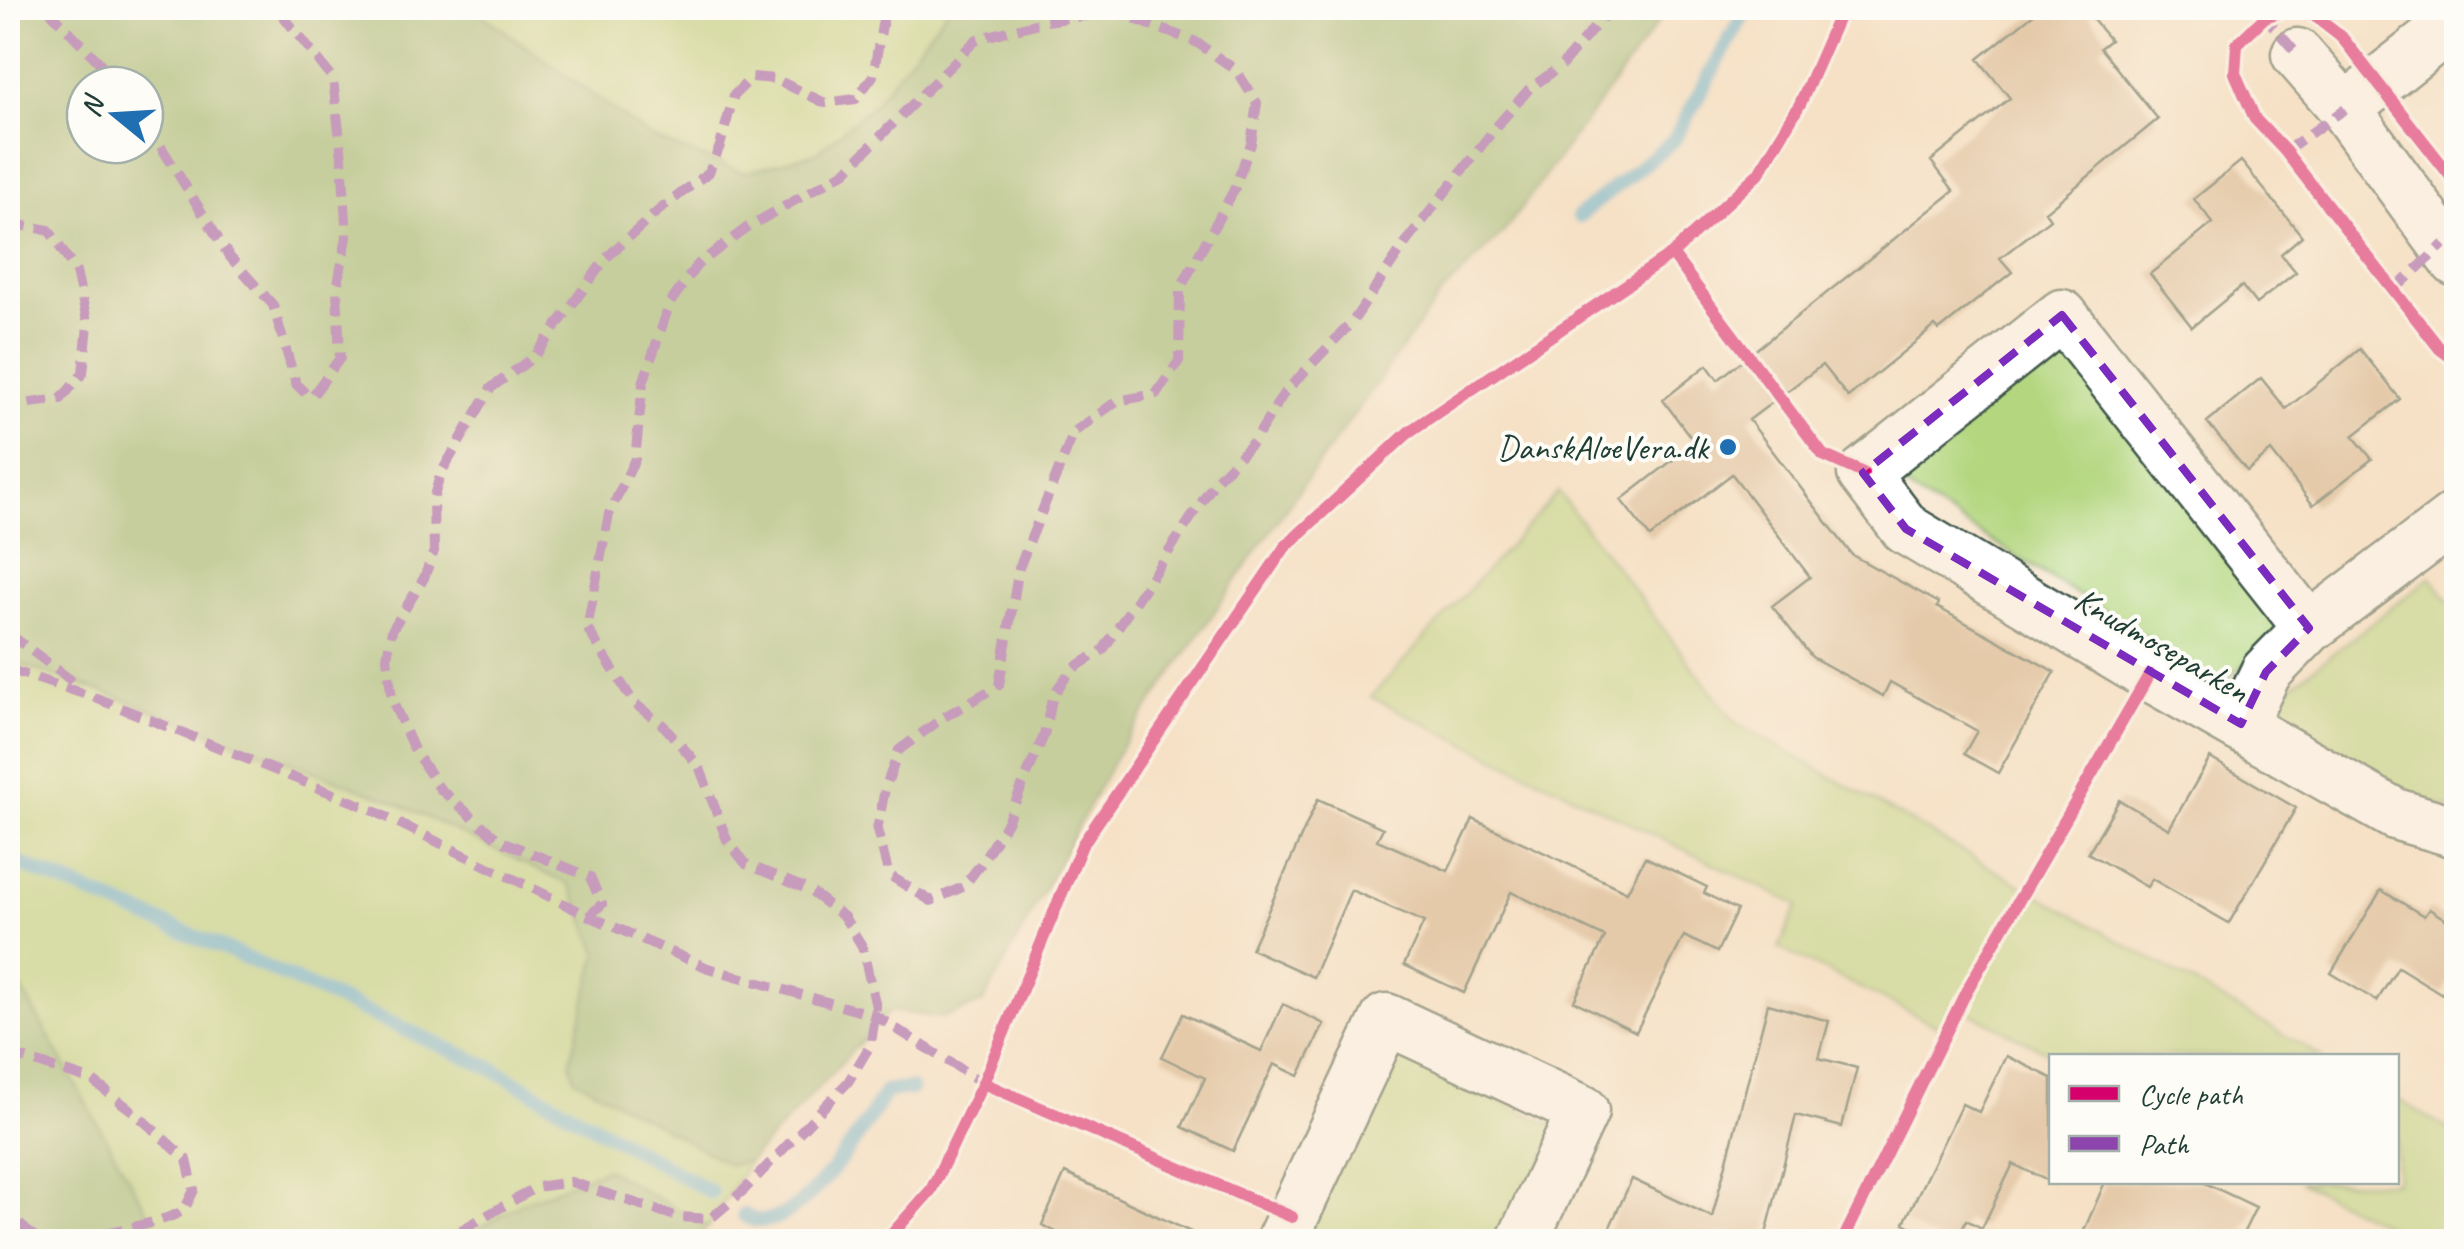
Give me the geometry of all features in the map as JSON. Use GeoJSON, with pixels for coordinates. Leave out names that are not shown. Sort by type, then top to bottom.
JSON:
{"type":"FeatureCollection","features":[{"type":"Feature","properties":{"kind":"street"},"geometry":{"type":"LineString","coordinates":[[2345,109],[2456,21]]}},
{"type":"Feature","properties":{"kind":"street"},"geometry":{"type":"LineString","coordinates":[[2297,54],[2345,109],[2456,261]]}},
{"type":"Feature","properties":{"kind":"street","name":"Knudmoseparken"},"geometry":{"type":"LineString","coordinates":[[2309,628],[2062,315],[1863,472],[1906,529],[2149,675],[2395,814],[2456,832]]}},
{"type":"Feature","properties":{"kind":"street","name":"Knudmoseparken"},"geometry":{"type":"LineString","coordinates":[[2240,724],[2266,672],[2309,628],[2456,516]]}},
{"type":"Feature","properties":{"kind":"street"},"geometry":{"type":"LineString","coordinates":[[1281,1242],[1386,1018],[1583,1111],[1522,1242]]}},
{"type":"Feature","properties":{"kind":"highlighted area"},"geometry":{"type":"Polygon","coordinates":[[[2062,315],[2309,628],[2266,672],[2241,724],[1906,529],[1863,473],[2062,315]]]}},
{"type":"Feature","properties":{"kind":"green space"},"geometry":{"type":"Polygon","coordinates":[[[8,8],[473,8],[653,139],[744,173],[816,153],[872,106],[949,8],[1669,8],[1503,233],[1441,294],[1282,514],[1118,752],[983,1003],[942,1018],[890,1011],[749,1161],[730,1165],[575,1079],[570,1063],[598,952],[570,885],[390,800],[8,660],[8,8]]]}},
{"type":"Feature","properties":{"kind":"green space"},"geometry":{"type":"Polygon","coordinates":[[[473,8],[949,8],[872,106],[816,153],[744,173],[653,139],[473,8]]]}},
{"type":"Feature","properties":{"kind":"green space"},"geometry":{"type":"Polygon","coordinates":[[[2059,342],[2290,628],[2221,684],[1891,478],[2059,342]]]}},
{"type":"Feature","properties":{"kind":"green space"},"geometry":{"type":"Polygon","coordinates":[[[1558,492],[1735,722],[2317,1054],[2051,1054],[1952,1004],[1940,1027],[1779,948],[1798,905],[1371,697],[1558,492]]]}},
{"type":"Feature","properties":{"kind":"green space"},"geometry":{"type":"Polygon","coordinates":[[[2431,577],[2456,610],[2456,810],[2405,795],[2268,704],[2431,577]]]}},
{"type":"Feature","properties":{"kind":"green space"},"geometry":{"type":"Polygon","coordinates":[[[8,660],[390,800],[570,885],[598,952],[570,1063],[730,1165],[749,1161],[708,1227],[606,1169],[522,1203],[458,1241],[164,1241],[8,965],[8,660]]]}},
{"type":"Feature","properties":{"kind":"green space"},"geometry":{"type":"Polygon","coordinates":[[[8,965],[164,1241],[8,1241],[8,965]]]}},
{"type":"Feature","properties":{"kind":"green space"},"geometry":{"type":"Polygon","coordinates":[[[1392,1050],[1558,1128],[1505,1241],[1302,1242],[1392,1050]]]}},
{"type":"Feature","properties":{"kind":"green space"},"geometry":{"type":"Polygon","coordinates":[[[2399,1100],[2456,1134],[2456,1241],[2417,1241],[2304,1184],[2399,1184],[2399,1100]]]}},
{"type":"Feature","properties":{"kind":"green space"},"geometry":{"type":"Polygon","coordinates":[[[606,1169],[708,1227],[694,1241],[458,1241],[522,1203],[606,1169]]]}},
{"type":"Feature","properties":{"kind":"building"},"geometry":{"type":"Polygon","coordinates":[[[2041,8],[2083,8],[2110,40],[2100,48],[2158,119],[2045,212],[2050,219],[2000,258],[2012,272],[1939,330],[1935,326],[1848,397],[1822,365],[1749,420],[1852,555],[2055,672],[1998,773],[1964,754],[1977,731],[1890,682],[1883,696],[1812,657],[1772,606],[1810,577],[1732,474],[1650,537],[1621,500],[1695,443],[1663,400],[1707,365],[1718,380],[1954,191],[1931,161],[2010,98],[1978,59],[2041,8]]]}},
{"type":"Feature","properties":{"kind":"building"},"geometry":{"type":"Polygon","coordinates":[[[2241,161],[2302,236],[2281,254],[2296,272],[2256,304],[2242,286],[2192,327],[2150,274],[2213,223],[2194,199],[2241,161]]]}},
{"type":"Feature","properties":{"kind":"building"},"geometry":{"type":"Polygon","coordinates":[[[2360,349],[2400,399],[2353,436],[2372,459],[2313,505],[2271,451],[2247,471],[2207,422],[2261,378],[2286,409],[2360,349]]]}},
{"type":"Feature","properties":{"kind":"building"},"geometry":{"type":"Polygon","coordinates":[[[2210,758],[2296,808],[2229,923],[2152,879],[2147,887],[2088,853],[2119,800],[2169,829],[2210,758]]]}},
{"type":"Feature","properties":{"kind":"building"},"geometry":{"type":"Polygon","coordinates":[[[1318,799],[1383,828],[1377,840],[1448,871],[1473,819],[1627,892],[1645,857],[1707,887],[1704,893],[1737,910],[1717,952],[1684,936],[1636,1032],[1574,1001],[1605,937],[1511,892],[1464,993],[1404,965],[1424,922],[1351,890],[1313,977],[1251,949],[1318,799]]]}},
{"type":"Feature","properties":{"kind":"building"},"geometry":{"type":"Polygon","coordinates":[[[2381,890],[2424,916],[2429,909],[2456,926],[2456,968],[2442,994],[2398,967],[2377,1001],[2331,973],[2381,890]]]}},
{"type":"Feature","properties":{"kind":"building"},"geometry":{"type":"Polygon","coordinates":[[[1283,1004],[1324,1024],[1299,1076],[1274,1064],[1233,1151],[1182,1127],[1205,1078],[1162,1057],[1183,1014],[1261,1051],[1283,1004]]]}},
{"type":"Feature","properties":{"kind":"building"},"geometry":{"type":"Polygon","coordinates":[[[1768,1004],[1829,1021],[1819,1058],[1857,1068],[1842,1127],[1796,1115],[1764,1242],[1603,1242],[1632,1179],[1712,1217],[1768,1004]]]}},
{"type":"Feature","properties":{"kind":"building"},"geometry":{"type":"Polygon","coordinates":[[[2006,1056],[2049,1077],[2049,1182],[2013,1164],[1982,1228],[1966,1220],[1956,1242],[1941,1242],[1904,1223],[1962,1104],[1979,1112],[2006,1056]]]}},
{"type":"Feature","properties":{"kind":"building"},"geometry":{"type":"Polygon","coordinates":[[[1065,1173],[1212,1242],[1051,1242],[1056,1232],[1042,1225],[1065,1173]]]}},
{"type":"Feature","properties":{"kind":"building"},"geometry":{"type":"Polygon","coordinates":[[[2104,1184],[2207,1184],[2256,1207],[2239,1242],[2079,1242],[2104,1184]]]}},
{"type":"Feature","properties":{"kind":"waterway"},"geometry":{"type":"LineString","coordinates":[[1579,216],[1674,140],[1747,8]]}},
{"type":"Feature","properties":{"kind":"waterway"},"geometry":{"type":"LineString","coordinates":[[8,859],[232,952],[491,1068],[711,1192]]}},
{"type":"Feature","properties":{"kind":"waterway"},"geometry":{"type":"LineString","coordinates":[[744,1215],[763,1221],[783,1214],[804,1199],[845,1154],[886,1091],[911,1089]]}},
{"type":"Feature","properties":{"kind":"marked path"},"geometry":{"type":"LineString","coordinates":[[47,8],[102,65]]}},
{"type":"Feature","properties":{"kind":"marked path"},"geometry":{"type":"LineString","coordinates":[[165,153],[229,256],[273,305],[296,384],[307,395],[313,395],[340,358],[337,289],[347,237],[342,158],[333,79],[277,8]]}},
{"type":"Feature","properties":{"kind":"marked path"},"geometry":{"type":"LineString","coordinates":[[589,916],[602,904],[590,877],[499,840],[440,789],[414,750],[392,700],[387,657],[392,630],[424,578],[434,551],[433,499],[441,473],[491,388],[535,356],[606,258],[709,172],[734,95],[752,77],[775,79],[825,103],[856,99],[873,76],[885,8]]}},
{"type":"Feature","properties":{"kind":"marked path"},"geometry":{"type":"LineString","coordinates":[[433,1242],[537,1187],[571,1182],[678,1217],[710,1219],[744,1190],[848,1082],[871,1044],[876,1007],[862,946],[844,917],[807,889],[746,864],[727,840],[699,766],[664,726],[634,703],[587,628],[609,514],[635,459],[643,383],[670,303],[697,265],[748,227],[845,172],[977,39],[1046,21],[1116,12],[1196,42],[1236,70],[1257,103],[1251,144],[1234,190],[1180,289],[1179,361],[1156,394],[1117,401],[1074,432],[1019,568],[999,685],[944,717],[899,750],[885,789],[877,830],[889,875],[931,901],[963,887],[1007,822],[1044,735],[1053,695],[1072,669],[1103,650],[1217,479],[1255,440],[1284,393],[1353,321],[1407,241],[1496,127],[1529,89],[1562,65],[1611,8]]}},
{"type":"Feature","properties":{"kind":"marked path"},"geometry":{"type":"LineString","coordinates":[[2261,12],[2297,54]]}},
{"type":"Feature","properties":{"kind":"marked path"},"geometry":{"type":"LineString","coordinates":[[8,70],[14,82],[8,101]]}},
{"type":"Feature","properties":{"kind":"marked path"},"geometry":{"type":"LineString","coordinates":[[2285,151],[2345,109]]}},
{"type":"Feature","properties":{"kind":"marked path"},"geometry":{"type":"LineString","coordinates":[[8,223],[49,230],[76,272],[88,325],[83,373],[61,399],[8,406]]}},
{"type":"Feature","properties":{"kind":"marked path"},"geometry":{"type":"LineString","coordinates":[[2394,290],[2444,244]]}},
{"type":"Feature","properties":{"kind":"marked path"},"geometry":{"type":"LineString","coordinates":[[8,633],[80,687]]}},
{"type":"Feature","properties":{"kind":"marked path"},"geometry":{"type":"LineString","coordinates":[[8,669],[96,698],[366,807],[589,916],[708,968],[876,1016],[983,1083]]}},
{"type":"Feature","properties":{"kind":"marked path"},"geometry":{"type":"LineString","coordinates":[[8,1053],[93,1081],[187,1160],[194,1190],[184,1209],[173,1216],[55,1240],[39,1238],[8,1210]]}},
{"type":"Feature","properties":{"kind":"cycle path"},"geometry":{"type":"LineString","coordinates":[[885,1242],[931,1190],[983,1083],[1082,845],[1285,547],[1410,431],[1672,254],[1759,173],[1800,104],[1842,8]]}},
{"type":"Feature","properties":{"kind":"cycle path"},"geometry":{"type":"LineString","coordinates":[[2290,8],[2265,17],[2237,44],[2235,73],[2255,119],[2285,151],[2440,349],[2456,361]]}},
{"type":"Feature","properties":{"kind":"cycle path"},"geometry":{"type":"LineString","coordinates":[[2305,8],[2340,35],[2456,183]]}},
{"type":"Feature","properties":{"kind":"cycle path"},"geometry":{"type":"LineString","coordinates":[[1672,254],[1823,455],[1863,473]]}},
{"type":"Feature","properties":{"kind":"cycle path"},"geometry":{"type":"LineString","coordinates":[[1842,1242],[1967,990],[2149,675]]}},
{"type":"Feature","properties":{"kind":"cycle path"},"geometry":{"type":"LineString","coordinates":[[983,1083],[1292,1217]]}},
{"type":"Feature","properties":{"kind":"place","name":"DanskAloeVera.dk"},"geometry":{"type":"Point","coordinates":[1728,447]}}]}
